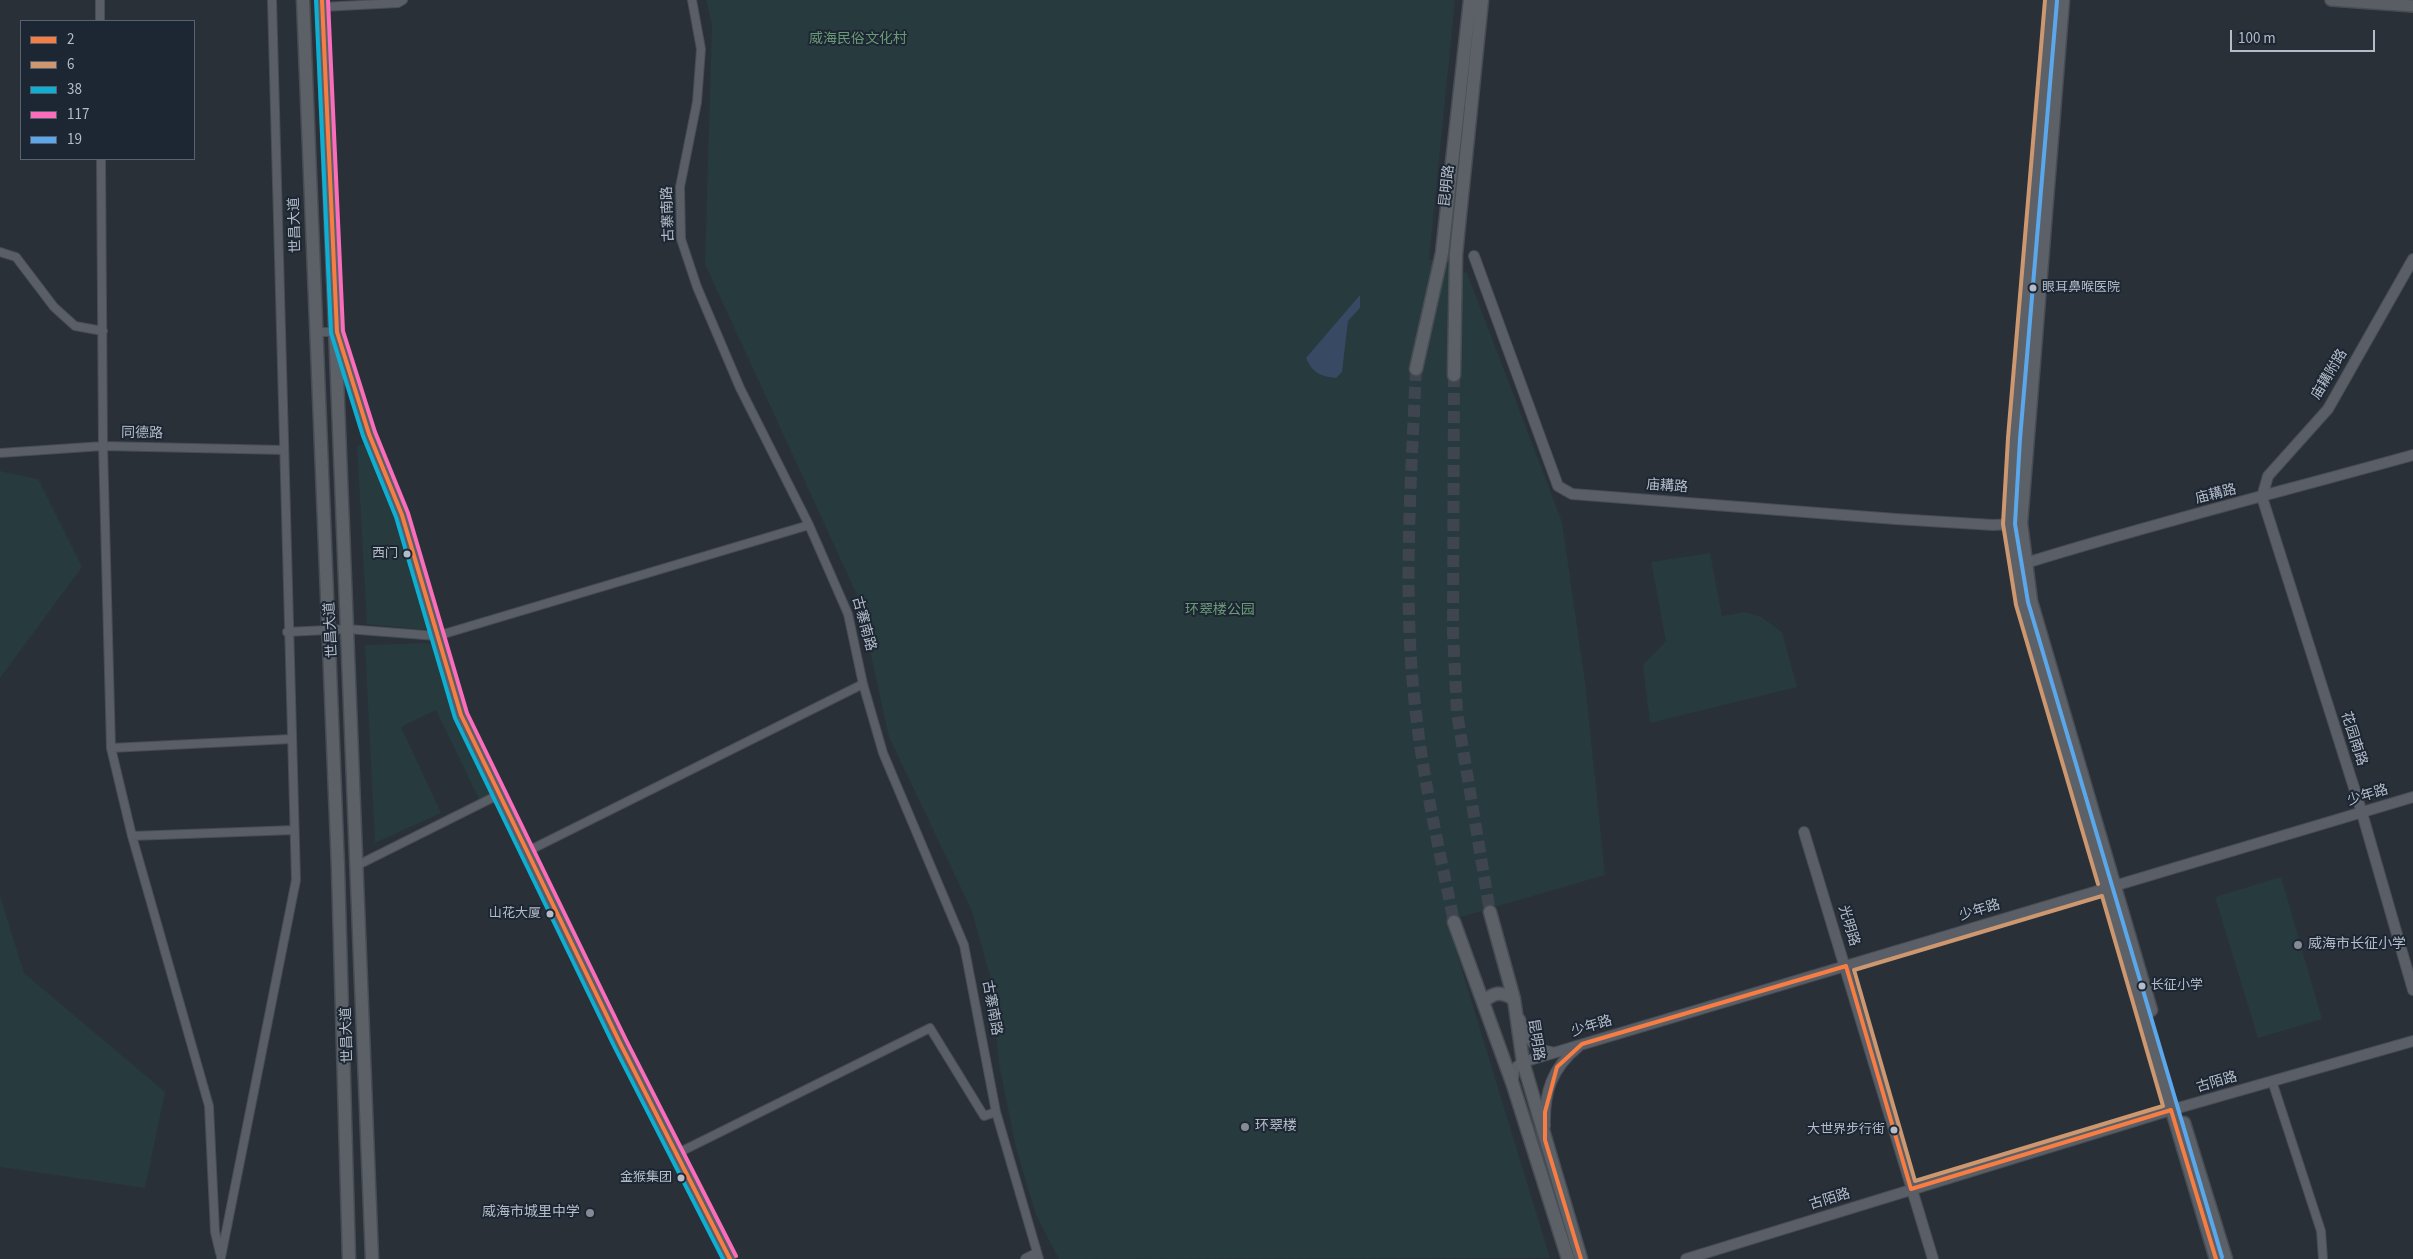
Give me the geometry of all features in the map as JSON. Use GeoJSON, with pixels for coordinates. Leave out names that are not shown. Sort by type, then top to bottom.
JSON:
{"type":"FeatureCollection","features":[{"type":"Feature","properties":{"kind":"main road","name":"世昌大道"},"geometry":{"type":"LineString","coordinates":[[303,0],[338,868],[349,1259]]}},
{"type":"Feature","properties":{"kind":"main road","name":"昆明路"},"geometry":{"type":"LineString","coordinates":[[1416,369],[1442,252],[1470,0]]}},
{"type":"Feature","properties":{"kind":"main road","name":"昆明路"},"geometry":{"type":"LineString","coordinates":[[1454,375],[1456,254],[1482,0]]}},
{"type":"Feature","properties":{"kind":"main road"},"geometry":{"type":"LineString","coordinates":[[2051,0],[2016,420],[2015,524],[2022,603],[2111,887]]}},
{"type":"Feature","properties":{"kind":"main road"},"geometry":{"type":"LineString","coordinates":[[2063,0],[2015,524],[2026,563],[2032,601],[2216,1259]]}},
{"type":"Feature","properties":{"kind":"main road"},"geometry":{"type":"LineString","coordinates":[[2331,0],[2413,6]]}},
{"type":"Feature","properties":{"kind":"main road","name":"世昌大道"},"geometry":{"type":"LineString","coordinates":[[322,4],[337,332],[372,1259]]}},
{"type":"Feature","properties":{"kind":"main road","name":"昆明路"},"geometry":{"type":"LineString","coordinates":[[1490,912],[1514,999],[1522,1062],[1581,1259]]}},
{"type":"Feature","properties":{"kind":"main road"},"geometry":{"type":"LineString","coordinates":[[1454,922],[1513,1085],[1568,1259]]}},
{"type":"Feature","properties":{"kind":"main road"},"geometry":{"type":"LineString","coordinates":[[1483,1002],[1496,993],[1504,993],[1514,999]]}},
{"type":"Feature","properties":{"kind":"main road"},"geometry":{"type":"LineString","coordinates":[[2175,1109],[2226,1259]]}},
{"type":"Feature","properties":{"kind":"street"},"geometry":{"type":"LineString","coordinates":[[100,0],[100,20]]}},
{"type":"Feature","properties":{"kind":"street"},"geometry":{"type":"LineString","coordinates":[[221,1258],[296,880],[287,632],[282,332],[272,0]]}},
{"type":"Feature","properties":{"kind":"street"},"geometry":{"type":"LineString","coordinates":[[322,4],[398,3],[403,0]]}},
{"type":"Feature","properties":{"kind":"street","name":"古寨南路"},"geometry":{"type":"LineString","coordinates":[[692,0],[701,49],[697,102],[680,187],[682,239],[697,287],[740,388],[809,525],[848,614],[863,684],[883,753],[964,945],[996,1112],[1037,1256],[1026,1259]]}},
{"type":"Feature","properties":{"kind":"street"},"geometry":{"type":"LineString","coordinates":[[101,160],[103,446],[111,748],[132,836],[209,1106],[215,1232],[221,1258]]}},
{"type":"Feature","properties":{"kind":"street"},"geometry":{"type":"LineString","coordinates":[[0,252],[16,257],[54,308],[75,326],[103,331]]}},
{"type":"Feature","properties":{"kind":"street","name":"庙耩路"},"geometry":{"type":"LineString","coordinates":[[1474,256],[1558,486],[1572,494],[1896,519],[2015,524]]}},
{"type":"Feature","properties":{"kind":"street","name":"庙耩附路"},"geometry":{"type":"LineString","coordinates":[[2262,497],[2268,476],[2328,408],[2413,259]]}},
{"type":"Feature","properties":{"kind":"street"},"geometry":{"type":"LineString","coordinates":[[315,332],[337,332],[369,434],[402,515],[461,715],[526,852],[730,1259]]}},
{"type":"Feature","properties":{"kind":"street","name":"同德路"},"geometry":{"type":"LineString","coordinates":[[0,453],[103,446],[284,450]]}},
{"type":"Feature","properties":{"kind":"street","name":"庙耩路"},"geometry":{"type":"LineString","coordinates":[[2026,563],[2122,533],[2413,455]]}},
{"type":"Feature","properties":{"kind":"street","name":"花园南路"},"geometry":{"type":"LineString","coordinates":[[2262,497],[2362,813],[2413,990]]}},
{"type":"Feature","properties":{"kind":"street"},"geometry":{"type":"LineString","coordinates":[[287,632],[348,629],[437,636],[809,525]]}},
{"type":"Feature","properties":{"kind":"street"},"geometry":{"type":"LineString","coordinates":[[526,852],[863,684]]}},
{"type":"Feature","properties":{"kind":"street"},"geometry":{"type":"LineString","coordinates":[[111,748],[291,739]]}},
{"type":"Feature","properties":{"kind":"street"},"geometry":{"type":"LineString","coordinates":[[358,866],[498,795]]}},
{"type":"Feature","properties":{"kind":"street","name":"少年路"},"geometry":{"type":"LineString","coordinates":[[1522,1062],[2413,797]]}},
{"type":"Feature","properties":{"kind":"street"},"geometry":{"type":"LineString","coordinates":[[132,836],[294,830]]}},
{"type":"Feature","properties":{"kind":"street","name":"光明路"},"geometry":{"type":"LineString","coordinates":[[1804,832],[1933,1259]]}},
{"type":"Feature","properties":{"kind":"street"},"geometry":{"type":"LineString","coordinates":[[1514,999],[1523,1027],[1531,1042],[1542,1051],[1554,1052]]}},
{"type":"Feature","properties":{"kind":"street"},"geometry":{"type":"LineString","coordinates":[[676,1154],[930,1028],[984,1116],[996,1112]]}},
{"type":"Feature","properties":{"kind":"street","name":"古陌路"},"geometry":{"type":"LineString","coordinates":[[1686,1259],[2175,1109],[2413,1041]]}},
{"type":"Feature","properties":{"kind":"street"},"geometry":{"type":"LineString","coordinates":[[1545,1140],[1545,1112],[1557,1066],[1582,1044]]}},
{"type":"Feature","properties":{"kind":"street"},"geometry":{"type":"LineString","coordinates":[[1513,1085],[1514,1069],[1522,1062]]}},
{"type":"Feature","properties":{"kind":"street"},"geometry":{"type":"LineString","coordinates":[[2272,1081],[2321,1231],[2323,1259]]}},
{"type":"Feature","properties":{"kind":"green space","name":"环翠楼公园"},"geometry":{"type":"Polygon","coordinates":[[[706,0],[1455,0],[1429,259],[1467,273],[1562,522],[1585,682],[1605,875],[1447,921],[1550,1258],[1059,1259],[1036,1215],[1016,1148],[999,1064],[991,980],[972,911],[889,737],[858,597],[705,264],[712,25],[706,0]]]}},
{"type":"Feature","properties":{"kind":"green space"},"geometry":{"type":"Polygon","coordinates":[[[365,444],[394,518],[428,630],[367,624],[357,446],[365,444]]]}},
{"type":"Feature","properties":{"kind":"green space"},"geometry":{"type":"Polygon","coordinates":[[[0,471],[38,479],[82,567],[0,678],[0,471]]]}},
{"type":"Feature","properties":{"kind":"green space"},"geometry":{"type":"Polygon","coordinates":[[[1710,553],[1722,616],[1745,612],[1761,617],[1782,632],[1797,687],[1650,723],[1643,665],[1666,641],[1651,562],[1710,553]]]}},
{"type":"Feature","properties":{"kind":"green space"},"geometry":{"type":"Polygon","coordinates":[[[431,643],[450,702],[491,793],[479,799],[436,710],[401,727],[441,813],[375,843],[365,645],[431,643]]]}},
{"type":"Feature","properties":{"kind":"green space"},"geometry":{"type":"Polygon","coordinates":[[[2281,877],[2322,1019],[2258,1038],[2215,897],[2281,877]]]}},
{"type":"Feature","properties":{"kind":"green space"},"geometry":{"type":"Polygon","coordinates":[[[0,896],[24,973],[165,1092],[145,1188],[0,1167],[0,896]]]}},
{"type":"Feature","properties":{"kind":"water"},"geometry":{"type":"Polygon","coordinates":[[[1360,295],[1360,308],[1348,321],[1342,372],[1336,378],[1318,373],[1311,367],[1306,358],[1360,295]]]}},
{"type":"Feature","properties":{"kind":"tunnel"},"geometry":{"type":"LineString","coordinates":[[1416,369],[1410,498],[1409,628],[1416,714],[1423,766],[1454,922]]}},
{"type":"Feature","properties":{"kind":"tunnel"},"geometry":{"type":"LineString","coordinates":[[1454,375],[1453,633],[1457,713],[1490,912]]}},
{"type":"Feature","properties":{"kind":"transit line","name":"38"},"geometry":{"type":"LineString","coordinates":[[316,0],[331,333],[363,436],[396,517],[455,718],[614,1046],[723,1259]]}},
{"type":"Feature","properties":{"kind":"transit line","name":"2"},"geometry":{"type":"LineString","coordinates":[[322,0],[337,332],[369,434],[402,515],[461,715],[620,1043],[730,1259]]}},
{"type":"Feature","properties":{"kind":"transit line","name":"117"},"geometry":{"type":"LineString","coordinates":[[328,0],[343,331],[375,432],[408,513],[467,713],[626,1040],[736,1256]]}},
{"type":"Feature","properties":{"kind":"transit line","name":"6"},"geometry":{"type":"LineString","coordinates":[[2045,0],[2008,438],[2003,524],[2016,605],[2098,884]]}},
{"type":"Feature","properties":{"kind":"transit line","name":"19"},"geometry":{"type":"LineString","coordinates":[[2057,1],[2020,439],[2015,524],[2028,602],[2222,1257]]}},
{"type":"Feature","properties":{"kind":"transit line","name":"6"},"geometry":{"type":"LineString","coordinates":[[2102,896],[2163,1106],[1915,1181],[1854,970],[2102,896]]}},
{"type":"Feature","properties":{"kind":"transit line","name":"2"},"geometry":{"type":"LineString","coordinates":[[1581,1259],[1545,1140],[1545,1112],[1557,1067],[1582,1044],[1846,966],[1911,1189],[2171,1110],[2216,1259]]}},
{"type":"Feature","properties":{"kind":"place","name":"眼耳鼻喉医院"},"geometry":{"type":"Point","coordinates":[2033,288]}},
{"type":"Feature","properties":{"kind":"place","name":"西门"},"geometry":{"type":"Point","coordinates":[407,554]}},
{"type":"Feature","properties":{"kind":"place","name":"山花大厦"},"geometry":{"type":"Point","coordinates":[550,914]}},
{"type":"Feature","properties":{"kind":"place","name":"威海市长征小学"},"geometry":{"type":"Point","coordinates":[2298,945]}},
{"type":"Feature","properties":{"kind":"place","name":"长征小学"},"geometry":{"type":"Point","coordinates":[2142,986]}},
{"type":"Feature","properties":{"kind":"place","name":"环翠楼"},"geometry":{"type":"Point","coordinates":[1245,1127]}},
{"type":"Feature","properties":{"kind":"place","name":"大世界步行街"},"geometry":{"type":"Point","coordinates":[1894,1130]}},
{"type":"Feature","properties":{"kind":"place","name":"金猴集团"},"geometry":{"type":"Point","coordinates":[681,1178]}},
{"type":"Feature","properties":{"kind":"place","name":"威海市城里中学"},"geometry":{"type":"Point","coordinates":[590,1213]}},
{"type":"Feature","properties":{"kind":"park label","name":"威海民俗文化村"},"geometry":{"type":"Point","coordinates":[858,40]}}]}
